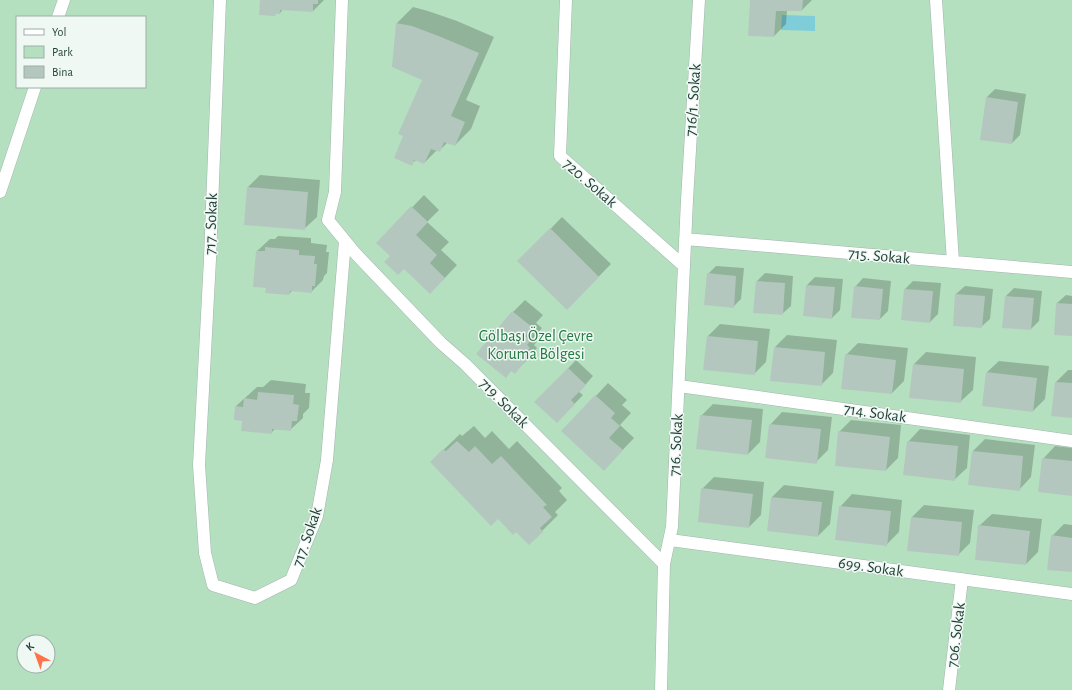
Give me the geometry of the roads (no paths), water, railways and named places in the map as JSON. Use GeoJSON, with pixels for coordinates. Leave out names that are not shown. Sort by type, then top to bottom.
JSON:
{"type":"FeatureCollection","features":[{"type":"Feature","properties":{"kind":"street"},"geometry":{"type":"LineString","coordinates":[[58,16],[64,0]]}},
{"type":"Feature","properties":{"kind":"street","name":"717. Sokak"},"geometry":{"type":"LineString","coordinates":[[220,0],[210,251],[199,465],[205,553],[214,585],[255,598],[291,580],[317,516],[327,460],[345,241]]}},
{"type":"Feature","properties":{"kind":"street"},"geometry":{"type":"LineString","coordinates":[[342,0],[335,192],[328,220],[345,241]]}},
{"type":"Feature","properties":{"kind":"street","name":"720. Sokak"},"geometry":{"type":"LineString","coordinates":[[566,0],[560,156],[684,266]]}},
{"type":"Feature","properties":{"kind":"street","name":"716/1. Sokak"},"geometry":{"type":"LineString","coordinates":[[687,200],[699,0]]}},
{"type":"Feature","properties":{"kind":"street"},"geometry":{"type":"LineString","coordinates":[[936,0],[953,262]]}},
{"type":"Feature","properties":{"kind":"street"},"geometry":{"type":"LineString","coordinates":[[0,192],[35,88]]}},
{"type":"Feature","properties":{"kind":"street","name":"716. Sokak"},"geometry":{"type":"LineString","coordinates":[[662,690],[664,564],[672,527],[687,200]]}},
{"type":"Feature","properties":{"kind":"street","name":"715. Sokak"},"geometry":{"type":"LineString","coordinates":[[685,239],[1072,272]]}},
{"type":"Feature","properties":{"kind":"street","name":"719. Sokak"},"geometry":{"type":"LineString","coordinates":[[345,241],[442,343],[465,364],[664,564]]}},
{"type":"Feature","properties":{"kind":"street","name":"714. Sokak"},"geometry":{"type":"LineString","coordinates":[[679,386],[1072,441]]}},
{"type":"Feature","properties":{"kind":"street","name":"699. Sokak"},"geometry":{"type":"LineString","coordinates":[[670,540],[1072,594]]}},
{"type":"Feature","properties":{"kind":"street","name":"706. Sokak"},"geometry":{"type":"LineString","coordinates":[[949,690],[962,579]]}},
{"type":"Feature","properties":{"kind":"water"},"geometry":{"type":"Polygon","coordinates":[[[782,15],[815,16],[815,31],[781,30],[782,15]]]}},
{"type":"Feature","properties":{"kind":"park label","name":"Gölbaşı Özel Çevre Koruma Bölgesi"},"geometry":{"type":"Point","coordinates":[536,345]}}]}
